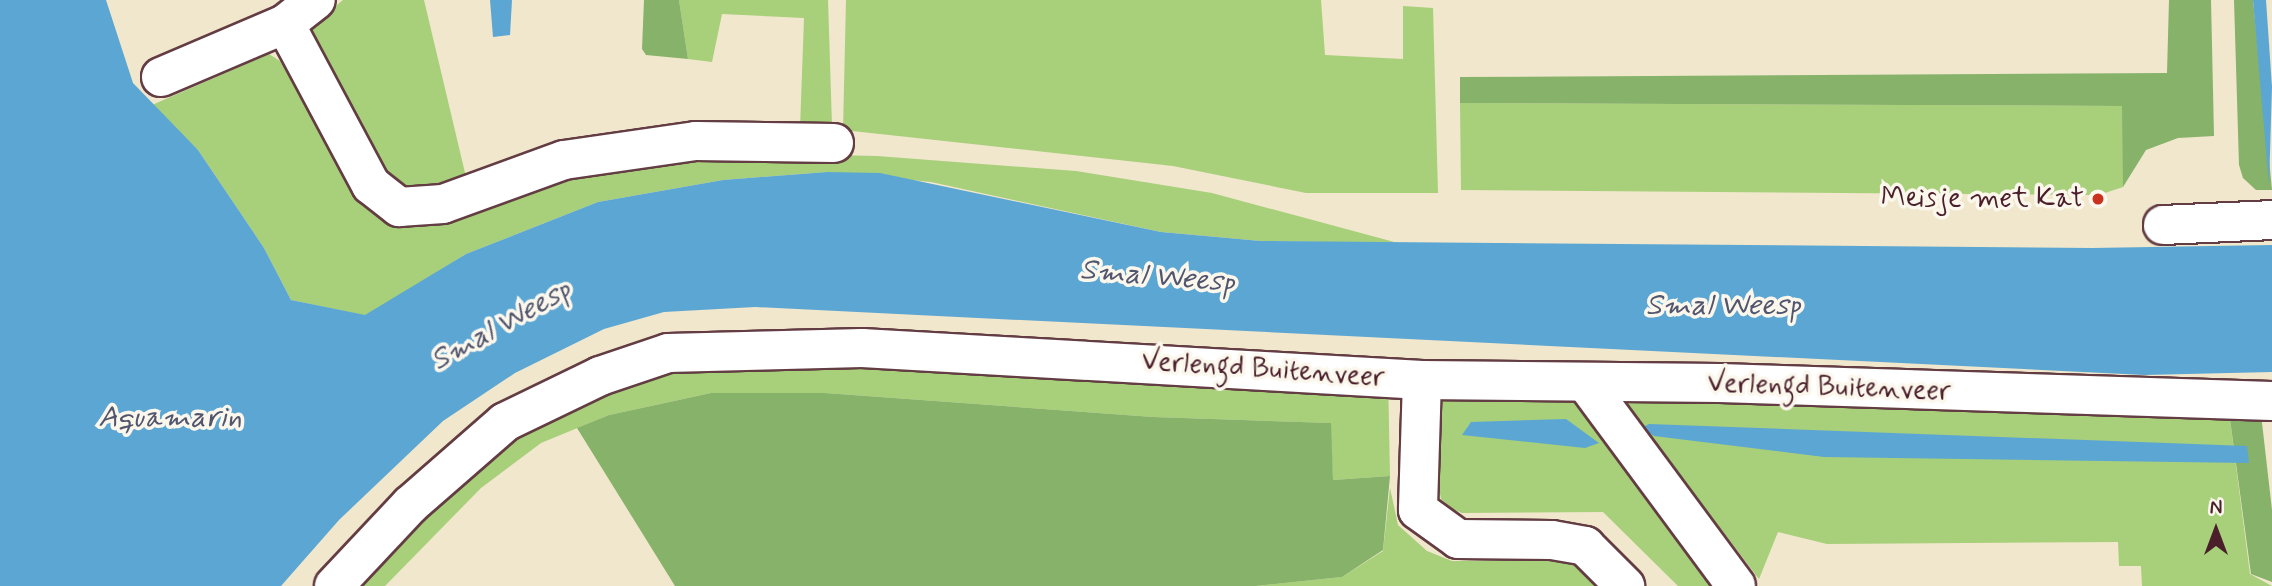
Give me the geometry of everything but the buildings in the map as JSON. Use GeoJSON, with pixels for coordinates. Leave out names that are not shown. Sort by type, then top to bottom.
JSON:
{"type":"FeatureCollection","features":[{"type":"Feature","properties":{"kind":"street"},"geometry":{"type":"LineString","coordinates":[[161,77],[285,24],[316,0]]}},
{"type":"Feature","properties":{"kind":"street"},"geometry":{"type":"LineString","coordinates":[[285,24],[371,185],[400,207],[443,204],[564,160],[696,142],[834,143]]}},
{"type":"Feature","properties":{"kind":"street"},"geometry":{"type":"LineString","coordinates":[[2163,225],[2272,220]]}},
{"type":"Feature","properties":{"kind":"street","name":"Verlengd Buitenveer"},"geometry":{"type":"LineString","coordinates":[[334,586],[410,505],[505,422],[600,376],[668,353],[862,348],[1422,380],[1720,383],[2272,401]]}},
{"type":"Feature","properties":{"kind":"street"},"geometry":{"type":"LineString","coordinates":[[1422,380],[1418,510],[1458,538],[1552,540],[1586,546],[1625,586]]}},
{"type":"Feature","properties":{"kind":"street"},"geometry":{"type":"LineString","coordinates":[[1586,383],[1736,586]]}},
{"type":"Feature","properties":{"kind":"green space"},"geometry":{"type":"Polygon","coordinates":[[[343,0],[424,0],[466,177],[409,190],[386,179],[309,37],[312,26],[343,0]]]}},
{"type":"Feature","properties":{"kind":"green space"},"geometry":{"type":"Polygon","coordinates":[[[644,0],[679,0],[688,59],[646,55],[642,49],[644,0]]]}},
{"type":"Feature","properties":{"kind":"green space"},"geometry":{"type":"Polygon","coordinates":[[[679,0],[828,0],[832,126],[800,128],[804,18],[722,14],[712,62],[688,59],[679,0]]]}},
{"type":"Feature","properties":{"kind":"green space"},"geometry":{"type":"Polygon","coordinates":[[[846,0],[1321,0],[1325,55],[1403,59],[1403,6],[1433,8],[1438,193],[1306,193],[1173,166],[843,130],[846,0]]]}},
{"type":"Feature","properties":{"kind":"green space"},"geometry":{"type":"Polygon","coordinates":[[[2169,0],[2211,0],[2214,136],[2178,138],[2146,150],[2123,187],[2122,106],[1460,103],[1460,77],[2167,73],[2169,0]]]}},
{"type":"Feature","properties":{"kind":"green space"},"geometry":{"type":"Polygon","coordinates":[[[2234,0],[2253,0],[2272,190],[2256,190],[2243,178],[2239,165],[2234,0]]]}},
{"type":"Feature","properties":{"kind":"green space"},"geometry":{"type":"Polygon","coordinates":[[[269,54],[280,61],[369,206],[392,225],[422,225],[554,174],[736,153],[877,156],[1076,171],[1212,193],[1398,243],[1261,241],[1161,232],[931,182],[827,172],[723,180],[598,202],[466,254],[366,316],[291,300],[264,248],[198,150],[152,105],[269,54]]]}},
{"type":"Feature","properties":{"kind":"green space"},"geometry":{"type":"Polygon","coordinates":[[[1460,103],[2123,106],[2123,187],[2099,195],[1461,190],[1460,103]]]}},
{"type":"Feature","properties":{"kind":"green space"},"geometry":{"type":"Polygon","coordinates":[[[679,349],[1388,375],[1390,476],[1333,480],[1330,423],[1153,417],[825,393],[711,393],[609,415],[541,443],[481,488],[385,586],[336,586],[463,452],[679,349]]]}},
{"type":"Feature","properties":{"kind":"green space"},"geometry":{"type":"Polygon","coordinates":[[[1436,378],[1566,383],[1718,586],[1678,586],[1603,512],[1462,513],[1453,509],[1441,499],[1438,482],[1436,378]]]}},
{"type":"Feature","properties":{"kind":"green space"},"geometry":{"type":"Polygon","coordinates":[[[1612,386],[2229,412],[2250,574],[2272,586],[2142,586],[2141,566],[2119,566],[2118,542],[1827,544],[1778,532],[1759,579],[1612,386]]]}},
{"type":"Feature","properties":{"kind":"green space"},"geometry":{"type":"Polygon","coordinates":[[[711,393],[825,393],[1153,417],[1331,423],[1333,480],[1390,476],[1383,550],[1342,577],[1256,586],[675,586],[577,428],[609,415],[711,393]]]}},
{"type":"Feature","properties":{"kind":"green space"},"geometry":{"type":"Polygon","coordinates":[[[2229,412],[2261,414],[2272,510],[2272,582],[2251,574],[2229,412]]]}},
{"type":"Feature","properties":{"kind":"green space"},"geometry":{"type":"Polygon","coordinates":[[[1390,488],[1398,525],[1427,551],[1452,561],[1583,560],[1611,586],[1256,586],[1342,577],[1383,551],[1390,488]]]}},
{"type":"Feature","properties":{"kind":"water"},"geometry":{"type":"Polygon","coordinates":[[[0,0],[106,0],[133,83],[198,150],[264,248],[291,300],[365,315],[466,254],[598,202],[723,180],[827,172],[880,173],[1161,232],[1261,241],[2092,248],[2272,245],[2272,372],[2144,375],[755,307],[664,312],[604,329],[515,373],[443,421],[339,520],[281,586],[0,586],[0,0]]]}},
{"type":"Feature","properties":{"kind":"water"},"geometry":{"type":"Polygon","coordinates":[[[490,0],[512,0],[510,35],[493,37],[490,0]]]}},
{"type":"Feature","properties":{"kind":"water"},"geometry":{"type":"Polygon","coordinates":[[[2253,0],[2266,0],[2272,87],[2269,185],[2253,0]]]}},
{"type":"Feature","properties":{"kind":"water"},"geometry":{"type":"Polygon","coordinates":[[[1566,419],[1599,443],[1585,448],[1462,435],[1471,422],[1566,419]]]}},
{"type":"Feature","properties":{"kind":"water"},"geometry":{"type":"Polygon","coordinates":[[[1649,424],[2247,446],[2249,463],[1824,457],[1654,436],[1641,428],[1649,424]]]}},
{"type":"Feature","properties":{"kind":"place","name":"Meisje met Kat"},"geometry":{"type":"Point","coordinates":[2098,199]}},
{"type":"Feature","properties":{"kind":"water label","name":"Smal Weesp"},"geometry":{"type":"Point","coordinates":[1157,277]}},
{"type":"Feature","properties":{"kind":"water label","name":"Smal Weesp"},"geometry":{"type":"Point","coordinates":[1723,306]}},
{"type":"Feature","properties":{"kind":"water label","name":"Smal Weesp"},"geometry":{"type":"Point","coordinates":[501,326]}},
{"type":"Feature","properties":{"kind":"water label","name":"Aquamarin"},"geometry":{"type":"Point","coordinates":[170,418]}}]}
